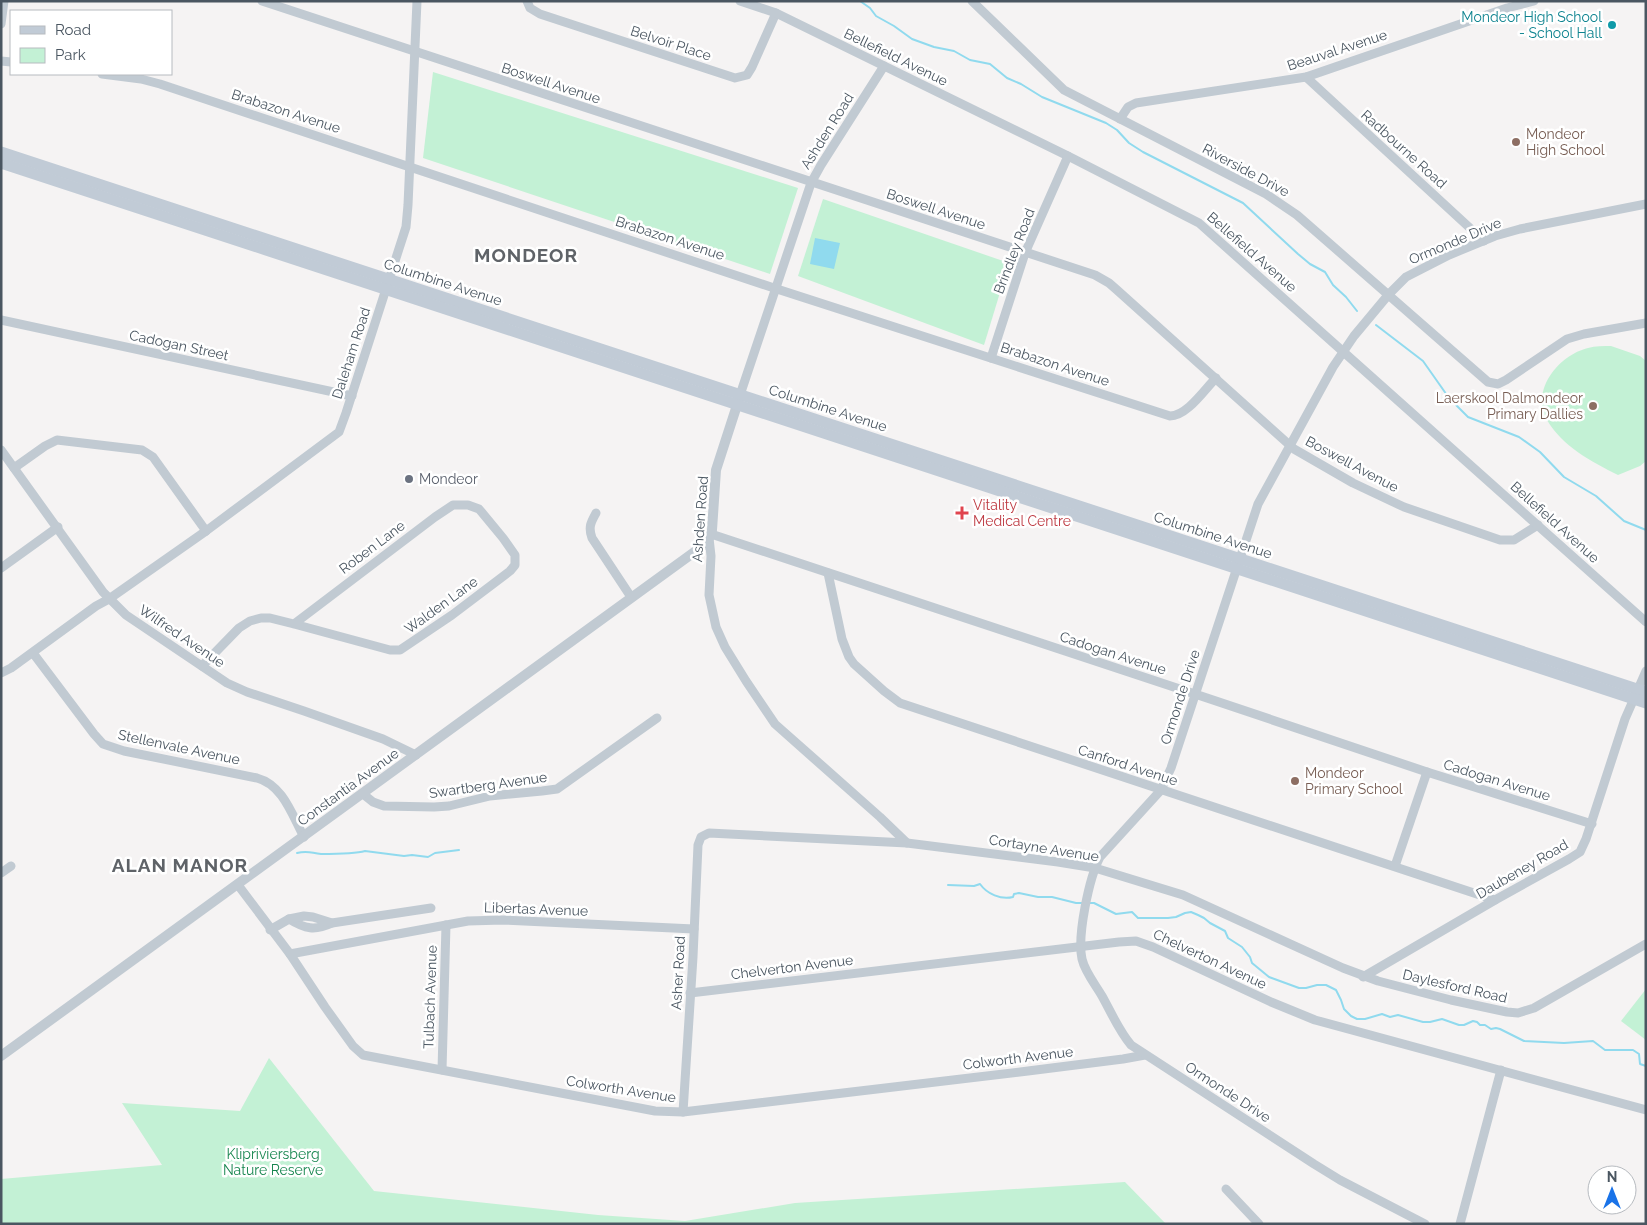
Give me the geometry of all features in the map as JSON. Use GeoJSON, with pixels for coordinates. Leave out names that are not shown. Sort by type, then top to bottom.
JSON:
{"type":"FeatureCollection","features":[{"type":"Feature","properties":{"kind":"main road","name":"Columbine Avenue"},"geometry":{"type":"LineString","coordinates":[[1,152],[118,196]]}},
{"type":"Feature","properties":{"kind":"main road","name":"Columbine Avenue"},"geometry":{"type":"LineString","coordinates":[[1,163],[118,196],[1639,694],[1646,703]]}},
{"type":"Feature","properties":{"kind":"street"},"geometry":{"type":"LineString","coordinates":[[1,24],[4,1]]}},
{"type":"Feature","properties":{"kind":"street","name":"Boswell Avenue"},"geometry":{"type":"LineString","coordinates":[[262,1],[1095,275],[1109,282],[1299,453],[1378,496],[1404,507],[1500,540],[1514,540],[1538,525]]}},
{"type":"Feature","properties":{"kind":"street","name":"Daleham Road"},"geometry":{"type":"LineString","coordinates":[[1,673],[33,653],[96,606],[110,599],[206,531],[336,435],[342,427],[406,227],[417,1]]}},
{"type":"Feature","properties":{"kind":"street","name":"Belvoir Place"},"geometry":{"type":"LineString","coordinates":[[527,1],[530,8],[540,14],[735,78],[747,75],[776,13]]}},
{"type":"Feature","properties":{"kind":"street","name":"Bellefield Avenue"},"geometry":{"type":"LineString","coordinates":[[740,1],[776,13],[1068,156],[1199,223],[1646,622]]}},
{"type":"Feature","properties":{"kind":"street","name":"Riverside Drive"},"geometry":{"type":"LineString","coordinates":[[972,1],[1057,85],[1072,95],[1278,201],[1389,294],[1485,379],[1494,384],[1506,380],[1567,339],[1584,334],[1646,323]]}},
{"type":"Feature","properties":{"kind":"street","name":"Beauval Avenue"},"geometry":{"type":"LineString","coordinates":[[1120,119],[1128,107],[1142,102],[1306,77],[1507,8],[1534,1]]}},
{"type":"Feature","properties":{"kind":"street","name":"Ashden Road"},"geometry":{"type":"LineString","coordinates":[[884,66],[812,182],[739,400],[716,470],[710,536],[709,595],[716,627],[725,647],[775,724],[907,842]]}},
{"type":"Feature","properties":{"kind":"street","name":"Brabazon Avenue"},"geometry":{"type":"LineString","coordinates":[[110,75],[160,84],[777,289],[1170,416],[1175,416],[1186,410],[1216,378]]}},
{"type":"Feature","properties":{"kind":"street","name":"Radbourne Road"},"geometry":{"type":"LineString","coordinates":[[1306,77],[1484,241]]}},
{"type":"Feature","properties":{"kind":"street","name":"Brindley Road"},"geometry":{"type":"LineString","coordinates":[[991,358],[1025,253],[1068,156]]}},
{"type":"Feature","properties":{"kind":"street","name":"Ormonde Drive"},"geometry":{"type":"LineString","coordinates":[[1425,1224],[1333,1176],[1131,1045],[1084,966],[1081,947],[1087,904],[1095,868],[1100,858],[1161,790],[1171,768],[1258,504],[1342,351],[1389,294],[1412,273],[1484,241],[1532,226],[1646,204]]}},
{"type":"Feature","properties":{"kind":"street","name":"Cadogan Street"},"geometry":{"type":"LineString","coordinates":[[1,320],[352,396]]}},
{"type":"Feature","properties":{"kind":"street"},"geometry":{"type":"LineString","coordinates":[[14,468],[49,443],[57,440],[142,450],[153,457],[206,531]]}},
{"type":"Feature","properties":{"kind":"street","name":"Wilfred Avenue"},"geometry":{"type":"LineString","coordinates":[[1,450],[110,599],[126,615],[227,683],[247,692],[383,740],[416,755]]}},
{"type":"Feature","properties":{"kind":"street","name":"Roben Lane"},"geometry":{"type":"LineString","coordinates":[[294,624],[448,507],[461,504],[472,506]]}},
{"type":"Feature","properties":{"kind":"street","name":"Walden Lane"},"geometry":{"type":"LineString","coordinates":[[202,666],[228,638],[250,621],[261,618],[270,618],[390,650],[400,650],[408,646],[514,566],[515,555],[504,538],[482,512],[472,506]]}},
{"type":"Feature","properties":{"kind":"street"},"geometry":{"type":"LineString","coordinates":[[596,513],[589,524],[592,538],[631,597]]}},
{"type":"Feature","properties":{"kind":"street"},"geometry":{"type":"LineString","coordinates":[[1,568],[58,527]]}},
{"type":"Feature","properties":{"kind":"street","name":"Cadogan Avenue"},"geometry":{"type":"LineString","coordinates":[[710,536],[828,573],[1427,772],[1592,824]]}},
{"type":"Feature","properties":{"kind":"street","name":"Constantia Avenue"},"geometry":{"type":"LineString","coordinates":[[2,1055],[701,547],[710,536]]}},
{"type":"Feature","properties":{"kind":"street","name":"Canford Avenue"},"geometry":{"type":"LineString","coordinates":[[828,573],[846,651],[854,664],[895,700],[909,707],[1495,900]]}},
{"type":"Feature","properties":{"kind":"street","name":"Stellenvale Avenue"},"geometry":{"type":"LineString","coordinates":[[33,653],[103,744],[124,751],[263,779],[279,791],[304,837]]}},
{"type":"Feature","properties":{"kind":"street","name":"Daubeney Road"},"geometry":{"type":"LineString","coordinates":[[1363,976],[1576,855],[1583,846],[1592,824],[1625,719],[1639,694],[1646,671]]}},
{"type":"Feature","properties":{"kind":"street","name":"Swartberg Avenue"},"geometry":{"type":"LineString","coordinates":[[363,794],[373,802],[384,806],[434,807],[449,806],[490,796],[557,789],[657,718]]}},
{"type":"Feature","properties":{"kind":"street"},"geometry":{"type":"LineString","coordinates":[[1395,866],[1427,772]]}},
{"type":"Feature","properties":{"kind":"street","name":"Cortayne Avenue"},"geometry":{"type":"LineString","coordinates":[[701,837],[716,832],[907,842],[1095,868],[1184,895],[1276,939],[1363,976]]}},
{"type":"Feature","properties":{"kind":"street","name":"Asher Road"},"geometry":{"type":"LineString","coordinates":[[683,1112],[698,845],[701,837]]}},
{"type":"Feature","properties":{"kind":"street"},"geometry":{"type":"LineString","coordinates":[[1,873],[11,866]]}},
{"type":"Feature","properties":{"kind":"street","name":"Colworth Avenue"},"geometry":{"type":"LineString","coordinates":[[238,885],[270,930],[290,954],[325,1007],[359,1052],[368,1057],[655,1111],[683,1112],[1038,1070],[1145,1055]]}},
{"type":"Feature","properties":{"kind":"street"},"geometry":{"type":"LineString","coordinates":[[270,930],[289,919],[307,928],[322,927],[332,923],[431,908]]}},
{"type":"Feature","properties":{"kind":"street","name":"Libertas Avenue"},"geometry":{"type":"LineString","coordinates":[[290,954],[446,925],[490,920],[694,929]]}},
{"type":"Feature","properties":{"kind":"street","name":"Tulbach Avenue"},"geometry":{"type":"LineString","coordinates":[[442,1070],[446,925]]}},
{"type":"Feature","properties":{"kind":"street","name":"Chelverton Avenue"},"geometry":{"type":"LineString","coordinates":[[690,993],[1119,942],[1142,942],[1302,1015],[1646,1110]]}},
{"type":"Feature","properties":{"kind":"street","name":"Daylesford Road"},"geometry":{"type":"LineString","coordinates":[[1363,976],[1451,1000],[1518,1013],[1534,1008],[1646,944]]}},
{"type":"Feature","properties":{"kind":"street"},"geometry":{"type":"LineString","coordinates":[[1460,1224],[1501,1070]]}},
{"type":"Feature","properties":{"kind":"street"},"geometry":{"type":"LineString","coordinates":[[1226,1189],[1259,1224]]}},
{"type":"Feature","properties":{"kind":"green space"},"geometry":{"type":"Polygon","coordinates":[[[433,72],[798,188],[770,274],[423,158],[433,72]]]}},
{"type":"Feature","properties":{"kind":"green space"},"geometry":{"type":"Polygon","coordinates":[[[823,199],[1009,263],[984,345],[798,276],[823,199]]]}},
{"type":"Feature","properties":{"kind":"green space","name":"Laerskool Dalmondeor Primary Dallies"},"geometry":{"type":"Polygon","coordinates":[[[1611,346],[1640,356],[1646,361],[1646,461],[1640,466],[1618,475],[1588,459],[1561,438],[1547,420],[1543,409],[1542,397],[1550,375],[1567,358],[1588,348],[1611,346]]]}},
{"type":"Feature","properties":{"kind":"green space"},"geometry":{"type":"Polygon","coordinates":[[[1646,989],[1646,1040],[1621,1021],[1646,989]]]}},
{"type":"Feature","properties":{"kind":"green space","name":"Klipriviersberg Nature Reserve"},"geometry":{"type":"Polygon","coordinates":[[[269,1058],[374,1191],[598,1215],[685,1221],[795,1203],[1125,1182],[1166,1224],[1,1224],[1,1179],[162,1165],[122,1103],[240,1111],[269,1058]]]}},
{"type":"Feature","properties":{"kind":"water"},"geometry":{"type":"Polygon","coordinates":[[[815,238],[840,243],[834,269],[810,264],[815,238]]]}},
{"type":"Feature","properties":{"kind":"waterway"},"geometry":{"type":"LineString","coordinates":[[860,1],[870,8],[876,16],[912,39],[934,47],[954,51],[970,60],[990,64],[1007,78],[1042,97],[1106,123],[1117,130],[1129,143],[1143,152],[1243,203],[1298,254],[1310,264],[1325,272],[1333,285],[1357,311]]}},
{"type":"Feature","properties":{"kind":"waterway"},"geometry":{"type":"LineString","coordinates":[[1376,325],[1423,361],[1449,398],[1468,417],[1519,437],[1540,452],[1564,477],[1596,496],[1624,521],[1646,530]]}},
{"type":"Feature","properties":{"kind":"waterway"},"geometry":{"type":"LineString","coordinates":[[297,853],[337,854],[365,851],[428,857],[435,853],[459,850]]}},
{"type":"Feature","properties":{"kind":"waterway"},"geometry":{"type":"LineString","coordinates":[[948,885],[974,886],[980,884],[986,891],[999,897],[1008,898],[1019,893],[1083,903]]}},
{"type":"Feature","properties":{"kind":"waterway"},"geometry":{"type":"LineString","coordinates":[[1088,903],[1094,903],[1116,914],[1132,912],[1138,918],[1168,918],[1191,912],[1198,915],[1225,931],[1228,938],[1242,947],[1252,963],[1269,977],[1299,988],[1326,985],[1336,990],[1344,1009],[1357,1019],[1365,1019],[1382,1014],[1390,1017],[1398,1015],[1423,1022],[1442,1019],[1459,1025],[1473,1021],[1491,1029],[1500,1029],[1524,1041],[1564,1043],[1593,1041],[1605,1050],[1633,1050],[1639,1054],[1640,1064],[1646,1066]]}},
{"type":"Feature","properties":{"kind":"place","name":"Mondeor High School - School Hall"},"geometry":{"type":"Point","coordinates":[1612,25]}},
{"type":"Feature","properties":{"kind":"place","name":"Mondeor High School"},"geometry":{"type":"Point","coordinates":[1516,142]}},
{"type":"Feature","properties":{"kind":"place","name":"Laerskool Dalmondeor Primary Dallies"},"geometry":{"type":"Point","coordinates":[1593,406]}},
{"type":"Feature","properties":{"kind":"place","name":"Mondeor"},"geometry":{"type":"Point","coordinates":[409,479]}},
{"type":"Feature","properties":{"kind":"place","name":"Vitality Medical Centre"},"geometry":{"type":"Point","coordinates":[962,513]}},
{"type":"Feature","properties":{"kind":"place","name":"Mondeor Primary School"},"geometry":{"type":"Point","coordinates":[1295,781]}},
{"type":"Feature","properties":{"kind":"district","name":"MONDEOR"},"geometry":{"type":"Point","coordinates":[526,255]}},
{"type":"Feature","properties":{"kind":"district","name":"ALAN MANOR"},"geometry":{"type":"Point","coordinates":[180,865]}}]}
